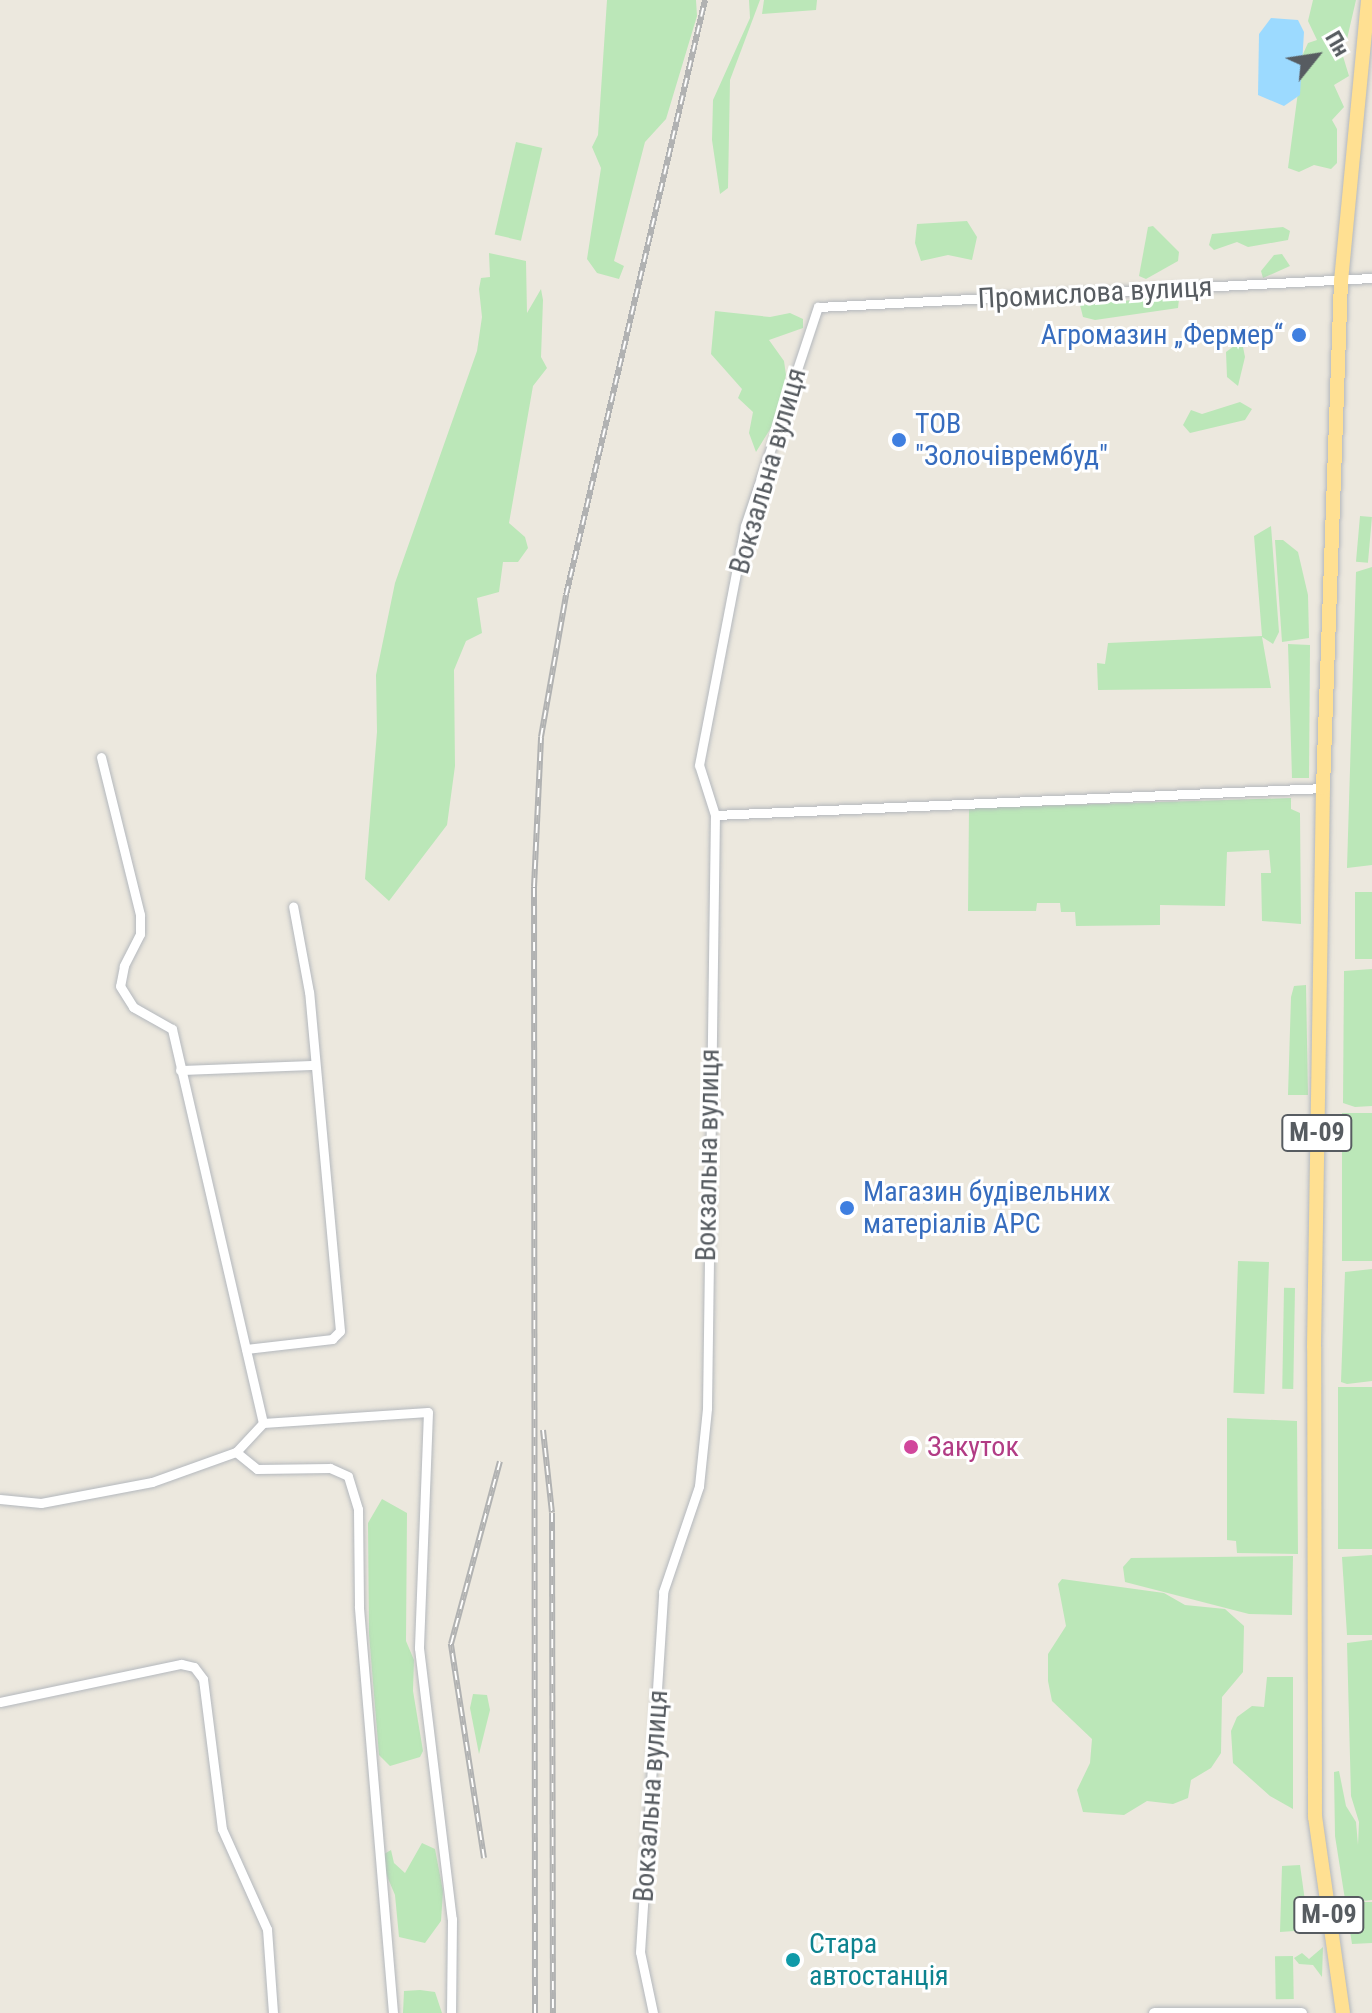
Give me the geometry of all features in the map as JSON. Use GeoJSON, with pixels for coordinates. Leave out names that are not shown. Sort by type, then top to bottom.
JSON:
{"type":"FeatureCollection","features":[{"type":"Feature","properties":{"kind":"highway","name":"М-09"},"geometry":{"type":"LineString","coordinates":[[1343,2013],[1315,1817],[1314,1347],[1323,788],[1341,281],[1354,119],[1368,0]]}},
{"type":"Feature","properties":{"kind":"street","name":"Промислова вулиця"},"geometry":{"type":"LineString","coordinates":[[818,307],[1372,278]]}},
{"type":"Feature","properties":{"kind":"street","name":"Вокзальна вулиця"},"geometry":{"type":"LineString","coordinates":[[653,2013],[640,1952],[663,1592],[699,1486],[707,1408],[715,815],[699,765],[745,526],[818,307]]}},
{"type":"Feature","properties":{"kind":"street"},"geometry":{"type":"LineString","coordinates":[[101,757],[140,915],[140,934],[124,966],[120,986],[133,1007],[172,1029],[263,1423]]}},
{"type":"Feature","properties":{"kind":"street"},"geometry":{"type":"LineString","coordinates":[[715,815],[1323,788]]}},
{"type":"Feature","properties":{"kind":"street"},"geometry":{"type":"LineString","coordinates":[[246,1349],[332,1339],[340,1331],[313,1065],[309,992],[293,906]]}},
{"type":"Feature","properties":{"kind":"street"},"geometry":{"type":"LineString","coordinates":[[180,1070],[313,1065]]}},
{"type":"Feature","properties":{"kind":"street"},"geometry":{"type":"LineString","coordinates":[[0,1499],[41,1503],[152,1482],[236,1452],[263,1423],[428,1412],[419,1648],[452,1919],[451,2013]]}},
{"type":"Feature","properties":{"kind":"street"},"geometry":{"type":"LineString","coordinates":[[236,1452],[257,1469],[330,1468],[348,1476],[354,1491],[359,1606],[393,2013]]}},
{"type":"Feature","properties":{"kind":"street"},"geometry":{"type":"LineString","coordinates":[[0,1702],[181,1664],[194,1667],[203,1679],[222,1829],[260,1906],[272,1957],[273,2013]]}},
{"type":"Feature","properties":{"kind":"street"},"geometry":{"type":"LineString","coordinates":[[1154,2013],[1301,2013]]}},
{"type":"Feature","properties":{"kind":"green space"},"geometry":{"type":"Polygon","coordinates":[[[607,0],[696,0],[697,16],[666,119],[645,142],[614,261],[624,266],[619,279],[597,273],[587,259],[601,168],[592,147],[598,135],[607,0]]]}},
{"type":"Feature","properties":{"kind":"green space"},"geometry":{"type":"Polygon","coordinates":[[[749,0],[760,0],[730,80],[728,188],[720,194],[712,140],[713,100],[750,18],[749,0]]]}},
{"type":"Feature","properties":{"kind":"green space"},"geometry":{"type":"Polygon","coordinates":[[[764,0],[817,0],[816,10],[762,14],[764,0]]]}},
{"type":"Feature","properties":{"kind":"green space"},"geometry":{"type":"Polygon","coordinates":[[[1313,0],[1356,0],[1347,39],[1339,43],[1349,76],[1334,85],[1344,107],[1332,120],[1337,129],[1337,163],[1331,169],[1314,165],[1299,172],[1288,168],[1303,54],[1308,43],[1317,40],[1308,21],[1313,0]]]}},
{"type":"Feature","properties":{"kind":"green space"},"geometry":{"type":"Polygon","coordinates":[[[516,142],[542,148],[521,241],[495,235],[516,142]]]}},
{"type":"Feature","properties":{"kind":"green space"},"geometry":{"type":"Polygon","coordinates":[[[967,221],[977,237],[972,260],[948,255],[921,261],[915,243],[917,224],[967,221]]]}},
{"type":"Feature","properties":{"kind":"green space"},"geometry":{"type":"Polygon","coordinates":[[[1153,226],[1179,252],[1178,261],[1146,279],[1139,276],[1148,227],[1153,226]]]}},
{"type":"Feature","properties":{"kind":"green space"},"geometry":{"type":"Polygon","coordinates":[[[1283,227],[1290,231],[1288,240],[1248,247],[1237,242],[1214,250],[1209,245],[1212,234],[1283,227]]]}},
{"type":"Feature","properties":{"kind":"green space"},"geometry":{"type":"Polygon","coordinates":[[[489,253],[526,261],[527,313],[541,289],[543,300],[541,357],[547,368],[533,386],[509,523],[525,537],[528,548],[518,562],[503,562],[499,592],[477,598],[482,633],[466,641],[454,670],[455,766],[447,825],[389,901],[365,879],[377,732],[376,675],[395,583],[477,351],[482,317],[479,289],[481,278],[490,277],[489,253]]]}},
{"type":"Feature","properties":{"kind":"green space"},"geometry":{"type":"Polygon","coordinates":[[[1282,254],[1290,266],[1263,278],[1261,271],[1274,255],[1282,254]]]}},
{"type":"Feature","properties":{"kind":"green space"},"geometry":{"type":"Polygon","coordinates":[[[1164,297],[1179,299],[1178,308],[1095,320],[1083,317],[1080,305],[1164,297]]]}},
{"type":"Feature","properties":{"kind":"green space"},"geometry":{"type":"Polygon","coordinates":[[[715,311],[770,317],[790,313],[803,319],[803,328],[769,340],[784,361],[786,375],[777,418],[756,452],[749,433],[753,412],[738,398],[742,389],[711,354],[715,311]]]}},
{"type":"Feature","properties":{"kind":"green space"},"geometry":{"type":"Polygon","coordinates":[[[1234,346],[1243,347],[1245,357],[1238,386],[1227,377],[1226,352],[1234,346]]]}},
{"type":"Feature","properties":{"kind":"green space"},"geometry":{"type":"Polygon","coordinates":[[[1240,402],[1252,409],[1245,420],[1190,433],[1183,425],[1191,410],[1202,414],[1240,402]]]}},
{"type":"Feature","properties":{"kind":"green space"},"geometry":{"type":"Polygon","coordinates":[[[1360,516],[1372,517],[1368,563],[1356,562],[1360,516]]]}},
{"type":"Feature","properties":{"kind":"green space"},"geometry":{"type":"Polygon","coordinates":[[[1271,526],[1279,632],[1273,644],[1262,637],[1271,688],[1098,690],[1097,663],[1105,664],[1108,643],[1262,636],[1254,536],[1271,526]]]}},
{"type":"Feature","properties":{"kind":"green space"},"geometry":{"type":"Polygon","coordinates":[[[1275,540],[1283,540],[1298,552],[1308,595],[1309,638],[1282,642],[1275,540]]]}},
{"type":"Feature","properties":{"kind":"green space"},"geometry":{"type":"Polygon","coordinates":[[[1372,567],[1372,865],[1347,868],[1356,572],[1372,567]]]}},
{"type":"Feature","properties":{"kind":"green space"},"geometry":{"type":"Polygon","coordinates":[[[1288,644],[1310,645],[1309,778],[1292,778],[1288,644]]]}},
{"type":"Feature","properties":{"kind":"green space"},"geometry":{"type":"Polygon","coordinates":[[[1291,798],[1291,809],[1300,813],[1301,924],[1262,921],[1261,873],[1271,873],[1269,850],[1227,852],[1225,906],[1160,905],[1160,925],[1076,926],[1075,912],[1061,912],[1060,903],[1037,903],[1036,911],[968,911],[969,808],[1291,798]]]}},
{"type":"Feature","properties":{"kind":"green space"},"geometry":{"type":"Polygon","coordinates":[[[1355,892],[1372,892],[1372,959],[1355,959],[1355,892]]]}},
{"type":"Feature","properties":{"kind":"green space"},"geometry":{"type":"Polygon","coordinates":[[[1372,969],[1372,1106],[1355,1107],[1343,1103],[1344,971],[1372,969]]]}},
{"type":"Feature","properties":{"kind":"green space"},"geometry":{"type":"Polygon","coordinates":[[[1306,985],[1308,1095],[1288,1095],[1291,997],[1294,986],[1306,985]]]}},
{"type":"Feature","properties":{"kind":"green space"},"geometry":{"type":"Polygon","coordinates":[[[1342,1113],[1372,1113],[1372,1261],[1342,1261],[1342,1113]]]}},
{"type":"Feature","properties":{"kind":"green space"},"geometry":{"type":"Polygon","coordinates":[[[1238,1261],[1269,1262],[1264,1394],[1233,1393],[1238,1261]]]}},
{"type":"Feature","properties":{"kind":"green space"},"geometry":{"type":"Polygon","coordinates":[[[1372,1269],[1372,1381],[1347,1384],[1341,1382],[1345,1272],[1372,1269]]]}},
{"type":"Feature","properties":{"kind":"green space"},"geometry":{"type":"Polygon","coordinates":[[[1284,1288],[1295,1288],[1293,1389],[1282,1389],[1284,1288]]]}},
{"type":"Feature","properties":{"kind":"green space"},"geometry":{"type":"Polygon","coordinates":[[[1338,1387],[1372,1387],[1372,1549],[1338,1549],[1338,1387]]]}},
{"type":"Feature","properties":{"kind":"green space"},"geometry":{"type":"Polygon","coordinates":[[[1227,1418],[1297,1421],[1298,1554],[1237,1553],[1236,1541],[1227,1540],[1227,1418]]]}},
{"type":"Feature","properties":{"kind":"green space"},"geometry":{"type":"Polygon","coordinates":[[[382,1499],[407,1513],[406,1641],[414,1660],[413,1691],[423,1751],[420,1757],[390,1766],[379,1755],[369,1634],[368,1523],[382,1499]]]}},
{"type":"Feature","properties":{"kind":"green space"},"geometry":{"type":"Polygon","coordinates":[[[1372,1555],[1372,1635],[1347,1635],[1342,1557],[1372,1555]]]}},
{"type":"Feature","properties":{"kind":"green space"},"geometry":{"type":"Polygon","coordinates":[[[1293,1556],[1292,1615],[1249,1614],[1125,1582],[1123,1567],[1131,1558],[1293,1556]]]}},
{"type":"Feature","properties":{"kind":"green space"},"geometry":{"type":"Polygon","coordinates":[[[1062,1579],[1164,1593],[1185,1605],[1225,1609],[1244,1626],[1243,1672],[1222,1697],[1221,1753],[1211,1768],[1191,1780],[1188,1798],[1173,1804],[1147,1801],[1124,1815],[1083,1812],[1077,1790],[1090,1763],[1092,1739],[1052,1701],[1048,1681],[1048,1654],[1066,1626],[1058,1584],[1062,1579]]]}},
{"type":"Feature","properties":{"kind":"green space"},"geometry":{"type":"Polygon","coordinates":[[[1372,1640],[1372,1900],[1354,1902],[1372,1902],[1372,1943],[1352,1944],[1335,1836],[1334,1772],[1339,1771],[1346,1806],[1356,1822],[1358,1845],[1359,1822],[1351,1796],[1347,1643],[1372,1640]]]}},
{"type":"Feature","properties":{"kind":"green space"},"geometry":{"type":"Polygon","coordinates":[[[1267,1677],[1293,1677],[1293,1809],[1270,1796],[1233,1763],[1231,1731],[1237,1717],[1252,1706],[1264,1707],[1267,1677]]]}},
{"type":"Feature","properties":{"kind":"green space"},"geometry":{"type":"Polygon","coordinates":[[[473,1694],[487,1695],[490,1710],[479,1754],[470,1708],[473,1694]]]}},
{"type":"Feature","properties":{"kind":"green space"},"geometry":{"type":"Polygon","coordinates":[[[422,1843],[435,1849],[443,1891],[441,1921],[425,1943],[399,1937],[395,1895],[379,1857],[391,1850],[394,1863],[405,1873],[422,1843]]]}},
{"type":"Feature","properties":{"kind":"green space"},"geometry":{"type":"Polygon","coordinates":[[[1300,1865],[1309,1930],[1280,1932],[1282,1866],[1300,1865]]]}},
{"type":"Feature","properties":{"kind":"green space"},"geometry":{"type":"Polygon","coordinates":[[[1323,1947],[1322,1977],[1313,1965],[1299,1964],[1294,1958],[1302,1953],[1309,1959],[1323,1947]]]}},
{"type":"Feature","properties":{"kind":"green space"},"geometry":{"type":"Polygon","coordinates":[[[1275,1956],[1293,1956],[1294,1999],[1276,1999],[1275,1956]]]}},
{"type":"Feature","properties":{"kind":"green space"},"geometry":{"type":"Polygon","coordinates":[[[404,1991],[435,1992],[442,2013],[403,2013],[404,1991]]]}},
{"type":"Feature","properties":{"kind":"water"},"geometry":{"type":"Polygon","coordinates":[[[1271,18],[1298,20],[1304,32],[1300,95],[1284,106],[1258,95],[1259,34],[1271,18]]]}},
{"type":"Feature","properties":{"kind":"railway"},"geometry":{"type":"LineString","coordinates":[[535,2013],[534,887],[541,737],[566,595],[705,0]]}},
{"type":"Feature","properties":{"kind":"railway"},"geometry":{"type":"LineString","coordinates":[[543,1430],[552,1513],[553,2013]]}},
{"type":"Feature","properties":{"kind":"railway"},"geometry":{"type":"LineString","coordinates":[[484,1858],[451,1644],[500,1461]]}},
{"type":"Feature","properties":{"kind":"place","name":"Агромазин „Фермер“"},"geometry":{"type":"Point","coordinates":[1299,335]}},
{"type":"Feature","properties":{"kind":"place","name":"ТОВ \"Золочіврембуд\""},"geometry":{"type":"Point","coordinates":[899,440]}},
{"type":"Feature","properties":{"kind":"place","name":"Магазин будівельних матеріалів APC"},"geometry":{"type":"Point","coordinates":[847,1208]}},
{"type":"Feature","properties":{"kind":"place","name":"Закуток"},"geometry":{"type":"Point","coordinates":[911,1447]}},
{"type":"Feature","properties":{"kind":"place","name":"Стара автостанція"},"geometry":{"type":"Point","coordinates":[793,1960]}}]}
